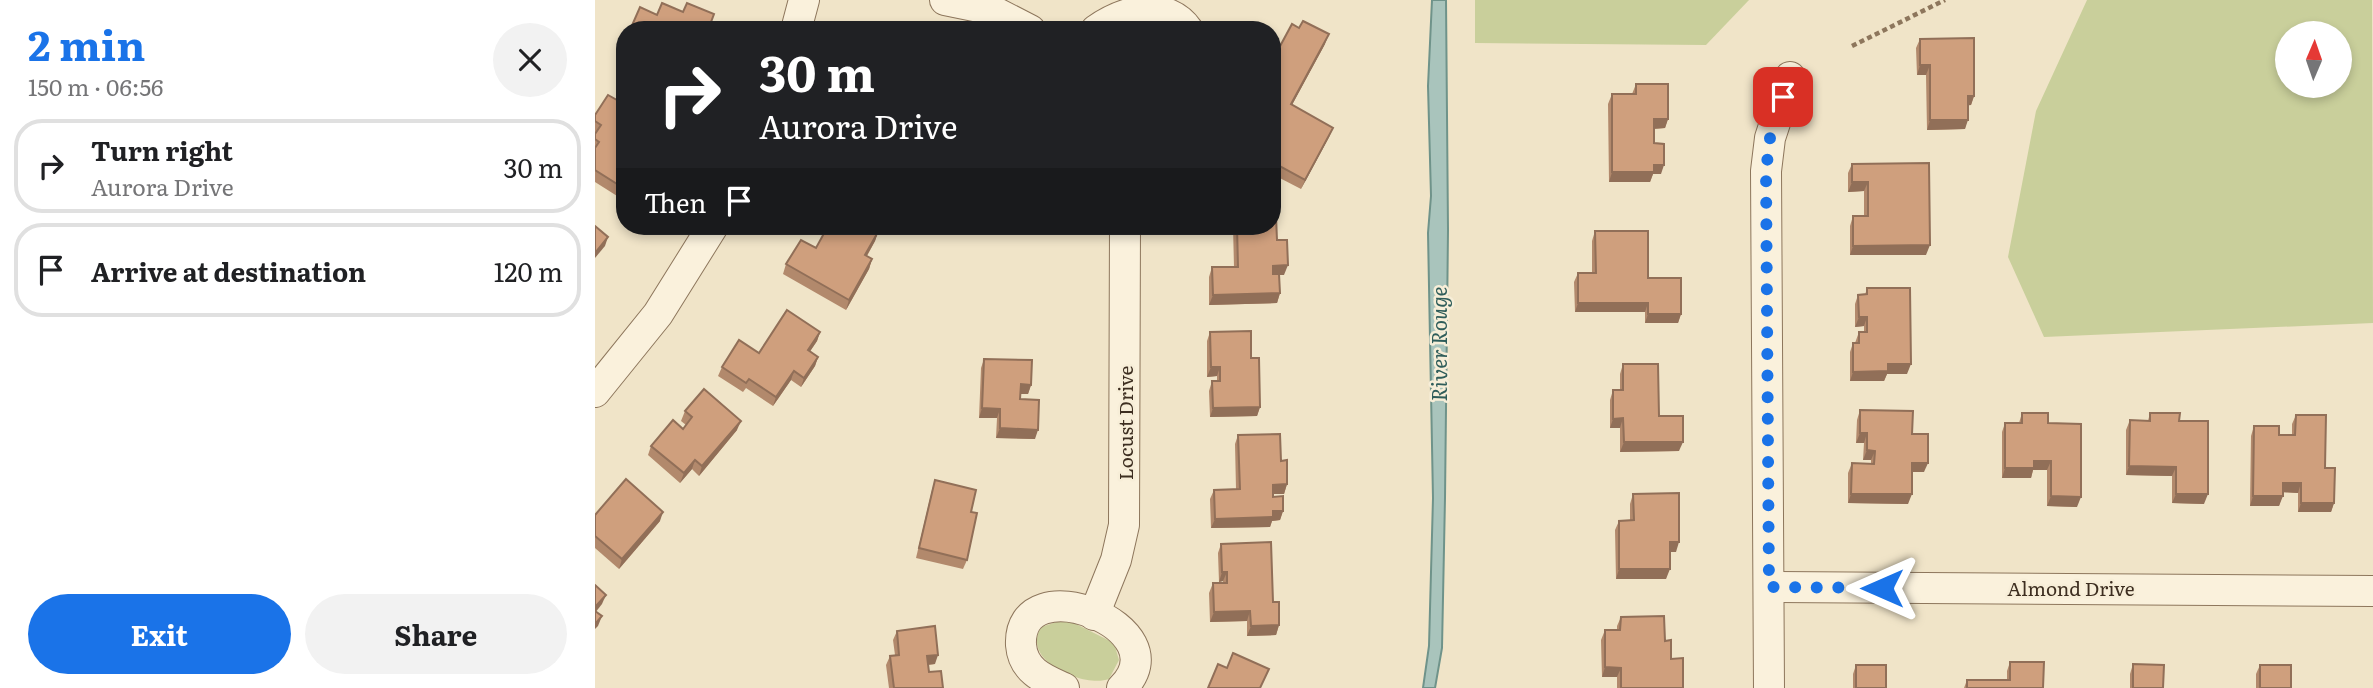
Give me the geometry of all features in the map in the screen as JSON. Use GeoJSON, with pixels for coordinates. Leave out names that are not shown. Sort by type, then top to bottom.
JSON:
{"type":"FeatureCollection","features":[{"type":"Feature","properties":{"kind":"street"},"geometry":{"type":"LineString","coordinates":[[798,21],[804,0]]}},
{"type":"Feature","properties":{"kind":"street"},"geometry":{"type":"LineString","coordinates":[[945,0],[989,9],[1012,21]]}},
{"type":"Feature","properties":{"kind":"street"},"geometry":{"type":"LineString","coordinates":[[1109,21],[1131,6],[1146,1],[1173,9],[1182,21]]}},
{"type":"Feature","properties":{"kind":"street"},"geometry":{"type":"LineString","coordinates":[[1769,688],[1766,171],[1770,138],[1790,77]]}},
{"type":"Feature","properties":{"kind":"street"},"geometry":{"type":"LineString","coordinates":[[595,392],[658,314],[707,235]]}},
{"type":"Feature","properties":{"kind":"street","name":"Locust Drive"},"geometry":{"type":"LineString","coordinates":[[1094,615],[1116,560],[1124,525],[1125,235]]}},
{"type":"Feature","properties":{"kind":"street","name":"Almond Drive"},"geometry":{"type":"LineString","coordinates":[[1769,587],[2373,591]]}},
{"type":"Feature","properties":{"kind":"street"},"geometry":{"type":"LineString","coordinates":[[1064,688],[1041,678],[1027,665],[1023,656],[1022,633],[1034,616],[1052,606],[1073,606],[1123,631],[1133,649],[1133,670],[1122,688]]}},
{"type":"Feature","properties":{"kind":"path"},"geometry":{"type":"LineString","coordinates":[[1852,46],[1945,0]]}},
{"type":"Feature","properties":{"kind":"green space"},"geometry":{"type":"Polygon","coordinates":[[[1475,0],[1749,0],[1706,45],[1475,43],[1475,0]]]}},
{"type":"Feature","properties":{"kind":"green space"},"geometry":{"type":"Polygon","coordinates":[[[2087,0],[2372,0],[2373,323],[2044,337],[2008,257],[2036,111],[2087,0]]]}},
{"type":"Feature","properties":{"kind":"green space"},"geometry":{"type":"Polygon","coordinates":[[[1066,619],[1114,643],[1119,660],[1109,679],[1085,680],[1071,676],[1058,670],[1039,651],[1037,640],[1041,627],[1066,619]]]}},
{"type":"Feature","properties":{"kind":"water","name":"River Rouge"},"geometry":{"type":"Polygon","coordinates":[[[1432,0],[1446,0],[1448,230],[1445,498],[1442,648],[1435,688],[1423,688],[1429,646],[1433,498],[1428,233],[1431,196],[1428,86],[1432,0]]]}},
{"type":"Feature","properties":{"kind":"building"},"geometry":{"type":"Polygon","coordinates":[[[662,3],[683,12],[687,3],[714,14],[711,21],[634,21],[640,7],[657,15],[662,3]]]}},
{"type":"Feature","properties":{"kind":"building"},"geometry":{"type":"Polygon","coordinates":[[[1303,21],[1329,34],[1291,104],[1333,128],[1305,180],[1281,167],[1281,44],[1292,24],[1299,28],[1303,21]]]}},
{"type":"Feature","properties":{"kind":"building"},"geometry":{"type":"Polygon","coordinates":[[[1974,38],[1974,96],[1968,96],[1968,120],[1930,120],[1930,65],[1920,65],[1920,39],[1974,38]]]}},
{"type":"Feature","properties":{"kind":"building"},"geometry":{"type":"Polygon","coordinates":[[[1636,84],[1668,84],[1668,119],[1654,119],[1654,143],[1664,144],[1664,165],[1654,165],[1654,172],[1612,172],[1612,94],[1636,94],[1636,84]]]}},
{"type":"Feature","properties":{"kind":"building"},"geometry":{"type":"Polygon","coordinates":[[[608,95],[616,99],[616,183],[595,170],[595,148],[599,142],[595,139],[595,134],[601,125],[595,121],[595,115],[608,95]]]}},
{"type":"Feature","properties":{"kind":"building"},"geometry":{"type":"Polygon","coordinates":[[[1929,163],[1930,245],[1853,246],[1853,216],[1868,216],[1868,182],[1852,182],[1852,164],[1929,163]]]}},
{"type":"Feature","properties":{"kind":"building"},"geometry":{"type":"Polygon","coordinates":[[[595,226],[608,237],[595,253],[595,226]]]}},
{"type":"Feature","properties":{"kind":"building"},"geometry":{"type":"Polygon","coordinates":[[[1595,231],[1648,231],[1648,278],[1681,278],[1681,314],[1648,314],[1648,303],[1578,303],[1578,273],[1596,273],[1595,231]]]}},
{"type":"Feature","properties":{"kind":"building"},"geometry":{"type":"Polygon","coordinates":[[[823,235],[876,235],[865,255],[872,259],[849,300],[786,264],[801,240],[816,248],[823,235]]]}},
{"type":"Feature","properties":{"kind":"building"},"geometry":{"type":"Polygon","coordinates":[[[1237,235],[1277,235],[1277,240],[1287,240],[1288,265],[1273,266],[1273,274],[1279,274],[1280,293],[1213,295],[1212,267],[1238,267],[1237,235]]]}},
{"type":"Feature","properties":{"kind":"building"},"geometry":{"type":"Polygon","coordinates":[[[1867,288],[1910,288],[1911,364],[1888,364],[1888,371],[1853,372],[1853,343],[1859,343],[1859,332],[1867,332],[1867,317],[1859,317],[1858,295],[1867,294],[1867,288]]]}},
{"type":"Feature","properties":{"kind":"building"},"geometry":{"type":"Polygon","coordinates":[[[787,310],[820,332],[808,350],[818,357],[804,378],[794,371],[776,397],[749,379],[746,383],[722,367],[739,340],[759,353],[787,310]]]}},
{"type":"Feature","properties":{"kind":"building"},"geometry":{"type":"Polygon","coordinates":[[[1251,331],[1251,358],[1259,358],[1260,407],[1213,408],[1212,381],[1220,381],[1220,367],[1211,367],[1210,332],[1251,331]]]}},
{"type":"Feature","properties":{"kind":"building"},"geometry":{"type":"Polygon","coordinates":[[[984,359],[1032,360],[1031,385],[1021,384],[1020,399],[1039,400],[1038,430],[1000,428],[1000,409],[982,408],[984,359]]]}},
{"type":"Feature","properties":{"kind":"building"},"geometry":{"type":"Polygon","coordinates":[[[1623,364],[1658,364],[1659,416],[1683,416],[1683,442],[1624,442],[1623,418],[1613,419],[1613,390],[1623,390],[1623,364]]]}},
{"type":"Feature","properties":{"kind":"building"},"geometry":{"type":"Polygon","coordinates":[[[704,389],[741,421],[702,466],[695,460],[684,473],[651,446],[673,420],[683,429],[692,417],[685,411],[704,389]]]}},
{"type":"Feature","properties":{"kind":"building"},"geometry":{"type":"Polygon","coordinates":[[[1860,410],[1913,411],[1912,434],[1928,434],[1928,463],[1912,463],[1912,494],[1851,494],[1852,463],[1874,464],[1875,451],[1867,450],[1867,433],[1860,433],[1860,410]]]}},
{"type":"Feature","properties":{"kind":"building"},"geometry":{"type":"Polygon","coordinates":[[[2022,413],[2048,413],[2048,423],[2081,424],[2081,497],[2051,496],[2051,461],[2034,461],[2034,468],[2005,468],[2005,423],[2022,423],[2022,413]]]}},
{"type":"Feature","properties":{"kind":"building"},"geometry":{"type":"Polygon","coordinates":[[[2150,413],[2180,413],[2179,421],[2208,421],[2208,494],[2176,494],[2176,467],[2129,466],[2130,420],[2150,421],[2150,413]]]}},
{"type":"Feature","properties":{"kind":"building"},"geometry":{"type":"Polygon","coordinates":[[[2296,415],[2326,415],[2325,468],[2335,468],[2334,503],[2301,503],[2301,483],[2283,483],[2283,496],[2253,496],[2254,426],[2279,426],[2279,435],[2295,435],[2296,415]]]}},
{"type":"Feature","properties":{"kind":"building"},"geometry":{"type":"Polygon","coordinates":[[[1280,434],[1281,461],[1287,460],[1287,484],[1273,485],[1273,497],[1283,496],[1283,511],[1273,511],[1273,517],[1215,519],[1214,490],[1240,489],[1238,435],[1280,434]]]}},
{"type":"Feature","properties":{"kind":"building"},"geometry":{"type":"Polygon","coordinates":[[[626,479],[663,512],[622,559],[595,536],[595,515],[626,479]]]}},
{"type":"Feature","properties":{"kind":"building"},"geometry":{"type":"Polygon","coordinates":[[[935,480],[976,490],[971,512],[977,513],[967,560],[919,548],[935,480]]]}},
{"type":"Feature","properties":{"kind":"building"},"geometry":{"type":"Polygon","coordinates":[[[1679,493],[1679,542],[1670,542],[1670,569],[1619,569],[1619,521],[1634,520],[1633,494],[1679,493]]]}},
{"type":"Feature","properties":{"kind":"building"},"geometry":{"type":"Polygon","coordinates":[[[1271,542],[1273,602],[1279,602],[1279,625],[1251,626],[1250,611],[1214,612],[1213,583],[1227,583],[1227,572],[1222,572],[1221,544],[1271,542]]]}},
{"type":"Feature","properties":{"kind":"building"},"geometry":{"type":"Polygon","coordinates":[[[595,585],[606,595],[595,607],[595,585]]]}},
{"type":"Feature","properties":{"kind":"building"},"geometry":{"type":"Polygon","coordinates":[[[595,611],[602,616],[595,624],[595,611]]]}},
{"type":"Feature","properties":{"kind":"building"},"geometry":{"type":"Polygon","coordinates":[[[1664,616],[1665,641],[1671,640],[1671,659],[1683,658],[1683,688],[1621,688],[1621,668],[1605,667],[1605,630],[1620,630],[1621,617],[1664,616]]]}},
{"type":"Feature","properties":{"kind":"building"},"geometry":{"type":"Polygon","coordinates":[[[935,626],[938,655],[927,656],[929,672],[941,671],[943,688],[894,688],[890,656],[899,655],[897,631],[935,626]]]}},
{"type":"Feature","properties":{"kind":"building"},"geometry":{"type":"Polygon","coordinates":[[[1233,653],[1269,669],[1260,688],[1208,688],[1218,664],[1227,668],[1233,653]]]}},
{"type":"Feature","properties":{"kind":"building"},"geometry":{"type":"Polygon","coordinates":[[[2010,662],[2044,662],[2043,688],[1967,688],[1967,680],[2010,680],[2010,662]]]}},
{"type":"Feature","properties":{"kind":"building"},"geometry":{"type":"Polygon","coordinates":[[[2133,664],[2164,665],[2163,688],[2133,688],[2133,664]]]}},
{"type":"Feature","properties":{"kind":"building"},"geometry":{"type":"Polygon","coordinates":[[[1856,665],[1886,665],[1886,688],[1856,688],[1856,665]]]}},
{"type":"Feature","properties":{"kind":"building"},"geometry":{"type":"Polygon","coordinates":[[[2260,665],[2291,665],[2291,688],[2260,688],[2260,665]]]}},
{"type":"Feature","properties":{"kind":"route"},"geometry":{"type":"LineString","coordinates":[[1783,97],[1770,138],[1766,171],[1769,587],[1882,588]]}}]}
